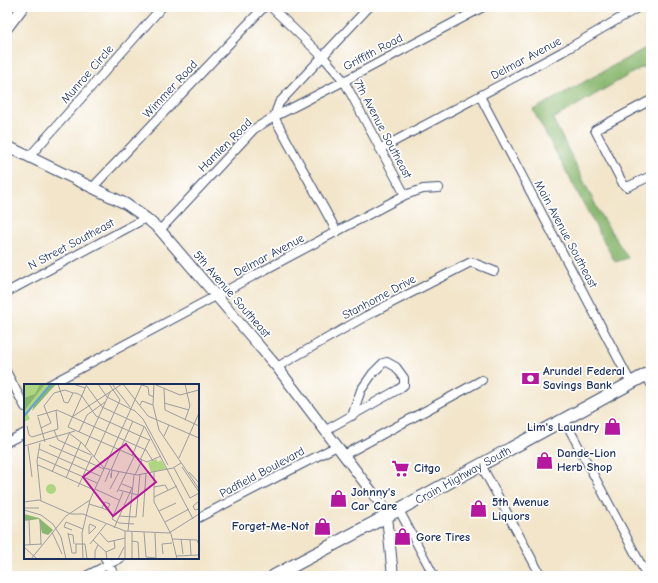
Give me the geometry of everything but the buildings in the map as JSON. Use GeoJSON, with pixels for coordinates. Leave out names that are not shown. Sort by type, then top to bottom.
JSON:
{"type":"FeatureCollection","features":[{"type":"Feature","properties":{"kind":"main road","name":"Crain Highway South"},"geometry":{"type":"LineString","coordinates":[[274,576],[399,510],[631,383],[649,377]]}},
{"type":"Feature","properties":{"kind":"street"},"geometry":{"type":"LineString","coordinates":[[7,28],[23,7]]}},
{"type":"Feature","properties":{"kind":"street","name":"Munroe Circle"},"geometry":{"type":"LineString","coordinates":[[29,157],[162,7]]}},
{"type":"Feature","properties":{"kind":"street","name":"Wimmer Road"},"geometry":{"type":"LineString","coordinates":[[93,188],[264,7]]}},
{"type":"Feature","properties":{"kind":"street","name":"7th Avenue Southeast"},"geometry":{"type":"LineString","coordinates":[[271,7],[323,57],[344,81],[405,195]]}},
{"type":"Feature","properties":{"kind":"street"},"geometry":{"type":"LineString","coordinates":[[337,232],[274,117],[279,103],[369,7]]}},
{"type":"Feature","properties":{"kind":"street","name":"Griffith Road"},"geometry":{"type":"LineString","coordinates":[[274,117],[483,7]]}},
{"type":"Feature","properties":{"kind":"street","name":"Delmar Avenue"},"geometry":{"type":"LineString","coordinates":[[380,149],[562,52],[639,7]]}},
{"type":"Feature","properties":{"kind":"street","name":"Main Avenue Southeast"},"geometry":{"type":"LineString","coordinates":[[480,96],[631,383]]}},
{"type":"Feature","properties":{"kind":"street"},"geometry":{"type":"LineString","coordinates":[[651,100],[595,130],[623,184],[627,187],[632,186],[651,176]]}},
{"type":"Feature","properties":{"kind":"street","name":"Hamlen Road"},"geometry":{"type":"LineString","coordinates":[[160,230],[254,129],[274,117]]}},
{"type":"Feature","properties":{"kind":"street","name":"5th Avenue Southeast"},"geometry":{"type":"LineString","coordinates":[[7,146],[126,204],[160,230],[277,367],[384,508],[387,516]]}},
{"type":"Feature","properties":{"kind":"street","name":"Delmar Avenue"},"geometry":{"type":"LineString","coordinates":[[51,384],[405,195],[423,189],[439,188]]}},
{"type":"Feature","properties":{"kind":"street","name":"N Street Southeast"},"geometry":{"type":"LineString","coordinates":[[7,292],[146,218]]}},
{"type":"Feature","properties":{"kind":"street","name":"Stanhome Drive"},"geometry":{"type":"LineString","coordinates":[[277,367],[366,316],[471,262],[494,271]]}},
{"type":"Feature","properties":{"kind":"street"},"geometry":{"type":"LineString","coordinates":[[326,430],[352,416],[399,390],[404,385],[404,378],[396,367],[387,362],[383,363],[373,373],[360,390],[352,416]]}},
{"type":"Feature","properties":{"kind":"street"},"geometry":{"type":"LineString","coordinates":[[7,373],[24,402]]}},
{"type":"Feature","properties":{"kind":"street"},"geometry":{"type":"LineString","coordinates":[[344,455],[482,380]]}},
{"type":"Feature","properties":{"kind":"street"},"geometry":{"type":"LineString","coordinates":[[564,419],[647,576]]}},
{"type":"Feature","properties":{"kind":"street"},"geometry":{"type":"LineString","coordinates":[[7,442],[24,434]]}},
{"type":"Feature","properties":{"kind":"street","name":"Padfield Boulevard"},"geometry":{"type":"LineString","coordinates":[[199,517],[337,446]]}},
{"type":"Feature","properties":{"kind":"street"},"geometry":{"type":"LineString","coordinates":[[481,465],[541,576]]}},
{"type":"Feature","properties":{"kind":"street"},"geometry":{"type":"LineString","coordinates":[[399,510],[434,576]]}},
{"type":"Feature","properties":{"kind":"street"},"geometry":{"type":"LineString","coordinates":[[387,516],[393,576]]}},
{"type":"Feature","properties":{"kind":"street"},"geometry":{"type":"LineString","coordinates":[[86,576],[107,561],[115,576]]}},
{"type":"Feature","properties":{"kind":"green space"},"geometry":{"type":"Polygon","coordinates":[[[651,45],[651,62],[553,119],[601,216],[628,258],[615,262],[533,110],[651,45]]]}},
{"type":"Feature","properties":{"kind":"place","name":"Arundel Federal Savings Bank"},"geometry":{"type":"Point","coordinates":[530,378]}},
{"type":"Feature","properties":{"kind":"place","name":"Lim's Laundry"},"geometry":{"type":"Point","coordinates":[612,427]}},
{"type":"Feature","properties":{"kind":"place","name":"Dande-Lion Herb Shop"},"geometry":{"type":"Point","coordinates":[544,460]}},
{"type":"Feature","properties":{"kind":"place","name":"Citgo"},"geometry":{"type":"Point","coordinates":[401,468]}},
{"type":"Feature","properties":{"kind":"place","name":"Johnny's Car Care"},"geometry":{"type":"Point","coordinates":[338,499]}},
{"type":"Feature","properties":{"kind":"place","name":"5th Avenue Liquors"},"geometry":{"type":"Point","coordinates":[479,509]}},
{"type":"Feature","properties":{"kind":"place","name":"Forget-Me-Not"},"geometry":{"type":"Point","coordinates":[322,526]}},
{"type":"Feature","properties":{"kind":"place","name":"Gore Tires"},"geometry":{"type":"Point","coordinates":[403,537]}}]}
